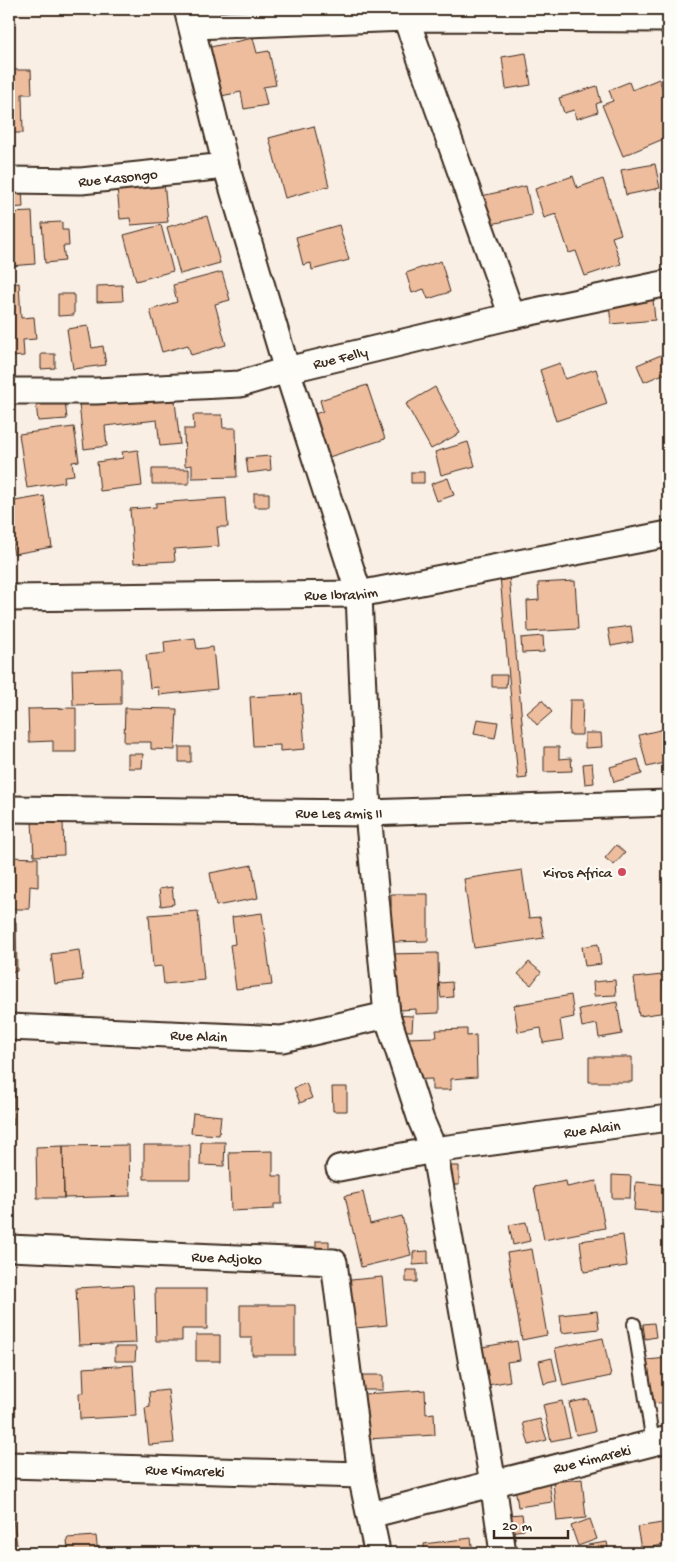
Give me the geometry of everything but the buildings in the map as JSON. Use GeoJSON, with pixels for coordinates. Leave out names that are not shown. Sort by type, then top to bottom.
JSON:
{"type":"FeatureCollection","features":[{"type":"Feature","properties":{"kind":"street"},"geometry":{"type":"LineString","coordinates":[[504,1553],[434,1150],[387,1015],[368,813],[359,594],[287,370],[226,166],[190,17],[406,18],[633,14],[667,22]]}},
{"type":"Feature","properties":{"kind":"street"},"geometry":{"type":"LineString","coordinates":[[406,18],[512,316]]}},
{"type":"Feature","properties":{"kind":"street","name":"Rue Kasongo"},"geometry":{"type":"LineString","coordinates":[[9,180],[81,181],[226,166]]}},
{"type":"Feature","properties":{"kind":"street","name":"Rue Felly"},"geometry":{"type":"LineString","coordinates":[[9,391],[96,391],[240,384],[287,370],[512,316],[668,283]]}},
{"type":"Feature","properties":{"kind":"street","name":"Rue Ibrahim"},"geometry":{"type":"LineString","coordinates":[[9,598],[359,594],[668,534]]}},
{"type":"Feature","properties":{"kind":"street","name":"Rue Les amis II"},"geometry":{"type":"LineString","coordinates":[[9,809],[368,813],[668,803]]}},
{"type":"Feature","properties":{"kind":"street","name":"Rue Alain"},"geometry":{"type":"LineString","coordinates":[[9,1027],[282,1039],[387,1015]]}},
{"type":"Feature","properties":{"kind":"street","name":"Rue Alain"},"geometry":{"type":"LineString","coordinates":[[339,1168],[434,1150],[668,1118]]}},
{"type":"Feature","properties":{"kind":"street","name":"Rue Adjoko"},"geometry":{"type":"LineString","coordinates":[[9,1248],[334,1262],[361,1475]]}},
{"type":"Feature","properties":{"kind":"street","name":"Rue Kimareki"},"geometry":{"type":"LineString","coordinates":[[370,1515],[661,1441]]}},
{"type":"Feature","properties":{"kind":"street","name":"Rue Kimareki"},"geometry":{"type":"LineString","coordinates":[[9,1466],[361,1475]]}},
{"type":"Feature","properties":{"kind":"street"},"geometry":{"type":"LineString","coordinates":[[361,1475],[376,1546]]}},
{"type":"Feature","properties":{"kind":"lane"},"geometry":{"type":"LineString","coordinates":[[634,1324],[661,1441]]}},
{"type":"Feature","properties":{"kind":"place","name":"Kiros Africa"},"geometry":{"type":"Point","coordinates":[622,872]}}]}
